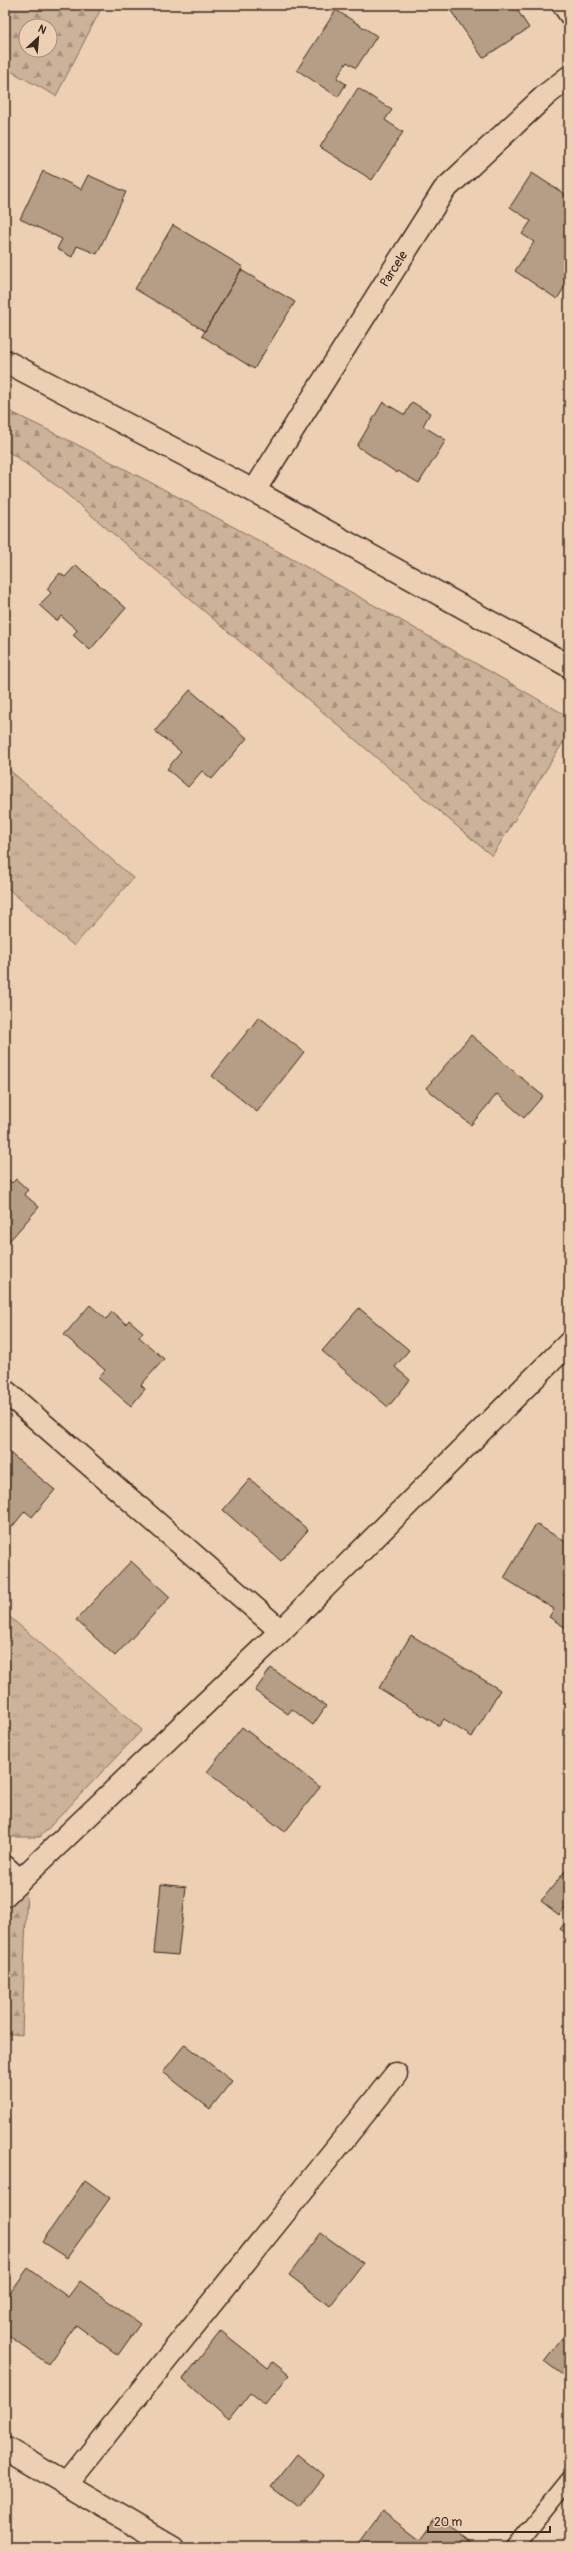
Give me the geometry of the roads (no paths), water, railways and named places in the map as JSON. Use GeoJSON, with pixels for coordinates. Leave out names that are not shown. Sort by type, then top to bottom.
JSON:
{"type":"FeatureCollection","features":[{"type":"Feature","properties":{"kind":"street","name":"Parcele"},"geometry":{"type":"LineString","coordinates":[[254,491],[444,190],[546,95],[569,78]]}},
{"type":"Feature","properties":{"kind":"street"},"geometry":{"type":"LineString","coordinates":[[5,361],[254,491],[569,666]]}},
{"type":"Feature","properties":{"kind":"street"},"geometry":{"type":"LineString","coordinates":[[10,1881],[281,1631],[569,1343]]}},
{"type":"Feature","properties":{"kind":"street"},"geometry":{"type":"LineString","coordinates":[[5,1392],[281,1631]]}},
{"type":"Feature","properties":{"kind":"street"},"geometry":{"type":"LineString","coordinates":[[66,2484],[396,2074]]}},
{"type":"Feature","properties":{"kind":"street"},"geometry":{"type":"LineString","coordinates":[[5,2448],[172,2547]]}},
{"type":"Feature","properties":{"kind":"lane"},"geometry":{"type":"LineString","coordinates":[[560,5],[569,18]]}},
{"type":"Feature","properties":{"kind":"lane"},"geometry":{"type":"LineString","coordinates":[[515,2547],[569,2480]]}}]}
